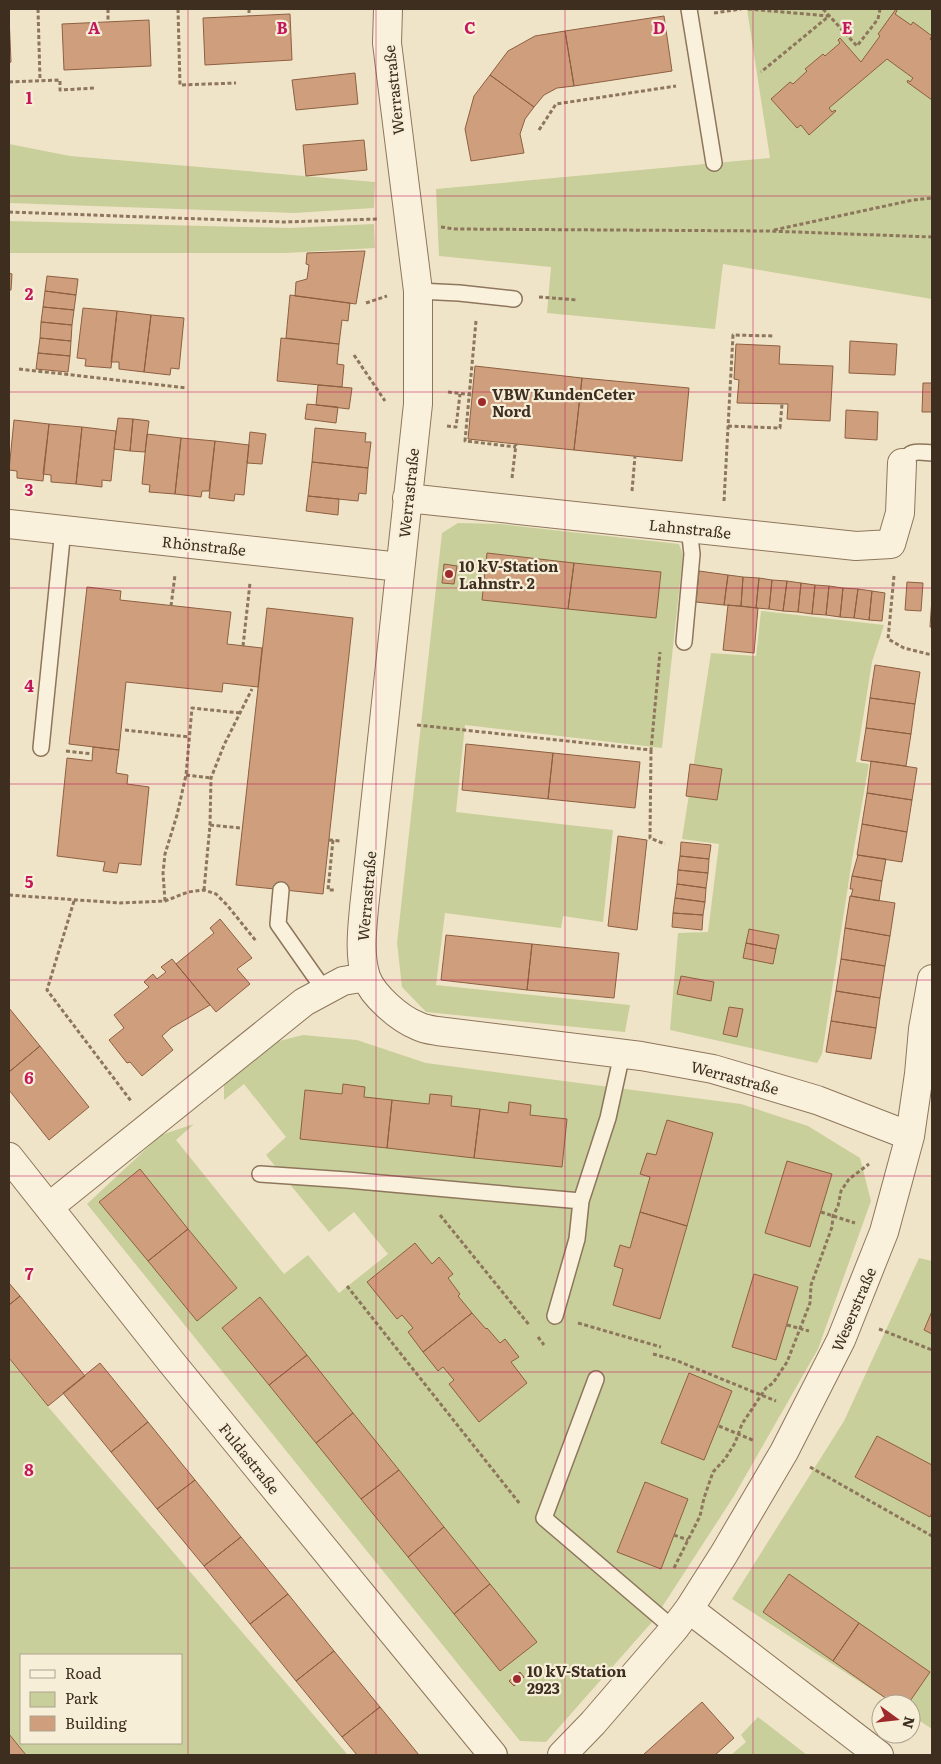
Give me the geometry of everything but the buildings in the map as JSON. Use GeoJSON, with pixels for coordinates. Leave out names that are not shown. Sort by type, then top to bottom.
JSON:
{"type":"FeatureCollection","features":[{"type":"Feature","properties":{"kind":"street","name":"Werrastraße"},"geometry":{"type":"LineString","coordinates":[[388,9],[388,52],[418,291],[418,404],[364,908],[361,947],[366,977],[382,1000],[402,1017],[419,1027],[437,1031],[622,1054],[713,1069],[817,1100],[910,1136]]}},
{"type":"Feature","properties":{"kind":"street"},"geometry":{"type":"LineString","coordinates":[[891,544],[900,512],[902,463]]}},
{"type":"Feature","properties":{"kind":"street","name":"Lahnstraße"},"geometry":{"type":"LineString","coordinates":[[407,498],[856,546],[891,544]]}},
{"type":"Feature","properties":{"kind":"street","name":"Rhönstraße"},"geometry":{"type":"LineString","coordinates":[[9,524],[400,567]]}},
{"type":"Feature","properties":{"kind":"street"},"geometry":{"type":"LineString","coordinates":[[49,1207],[304,1002],[344,981],[366,977]]}},
{"type":"Feature","properties":{"kind":"street","name":"Weserstraße"},"geometry":{"type":"LineString","coordinates":[[562,1755],[593,1723],[682,1619],[724,1554],[784,1452],[806,1412],[851,1318],[884,1232],[910,1136],[923,1029],[932,979]]}},
{"type":"Feature","properties":{"kind":"street","name":"Fuldastraße"},"geometry":{"type":"LineString","coordinates":[[9,1157],[178,1371],[494,1755]]}},
{"type":"Feature","properties":{"kind":"street"},"geometry":{"type":"LineString","coordinates":[[682,1619],[876,1753]]}},
{"type":"Feature","properties":{"kind":"lane"},"geometry":{"type":"LineString","coordinates":[[689,9],[714,163]]}},
{"type":"Feature","properties":{"kind":"lane"},"geometry":{"type":"LineString","coordinates":[[418,291],[514,299]]}},
{"type":"Feature","properties":{"kind":"lane"},"geometry":{"type":"LineString","coordinates":[[902,463],[910,453],[932,453]]}},
{"type":"Feature","properties":{"kind":"lane"},"geometry":{"type":"LineString","coordinates":[[684,642],[692,554],[689,528]]}},
{"type":"Feature","properties":{"kind":"lane"},"geometry":{"type":"LineString","coordinates":[[41,748],[62,529]]}},
{"type":"Feature","properties":{"kind":"lane"},"geometry":{"type":"LineString","coordinates":[[281,890],[278,924],[325,991]]}},
{"type":"Feature","properties":{"kind":"lane"},"geometry":{"type":"LineString","coordinates":[[555,1316],[577,1239],[581,1201],[608,1118],[622,1054]]}},
{"type":"Feature","properties":{"kind":"lane"},"geometry":{"type":"LineString","coordinates":[[260,1174],[581,1201]]}},
{"type":"Feature","properties":{"kind":"lane"},"geometry":{"type":"LineString","coordinates":[[596,1379],[544,1518],[682,1619]]}},
{"type":"Feature","properties":{"kind":"path"},"geometry":{"type":"LineString","coordinates":[[38,9],[40,80]]}},
{"type":"Feature","properties":{"kind":"path"},"geometry":{"type":"LineString","coordinates":[[108,9],[108,22]]}},
{"type":"Feature","properties":{"kind":"path"},"geometry":{"type":"LineString","coordinates":[[178,9],[180,84],[236,83]]}},
{"type":"Feature","properties":{"kind":"path"},"geometry":{"type":"LineString","coordinates":[[249,9],[249,16]]}},
{"type":"Feature","properties":{"kind":"path"},"geometry":{"type":"LineString","coordinates":[[748,9],[829,16]]}},
{"type":"Feature","properties":{"kind":"path"},"geometry":{"type":"LineString","coordinates":[[823,9],[857,46],[878,19],[880,9]]}},
{"type":"Feature","properties":{"kind":"path"},"geometry":{"type":"LineString","coordinates":[[761,72],[829,16]]}},
{"type":"Feature","properties":{"kind":"path"},"geometry":{"type":"LineString","coordinates":[[9,82],[60,80],[60,90],[96,88]]}},
{"type":"Feature","properties":{"kind":"path"},"geometry":{"type":"LineString","coordinates":[[539,130],[556,104],[701,83]]}},
{"type":"Feature","properties":{"kind":"path"},"geometry":{"type":"LineString","coordinates":[[768,231],[913,200],[932,198]]}},
{"type":"Feature","properties":{"kind":"path"},"geometry":{"type":"LineString","coordinates":[[9,212],[284,222],[376,219]]}},
{"type":"Feature","properties":{"kind":"path"},"geometry":{"type":"LineString","coordinates":[[455,229],[768,231],[932,237]]}},
{"type":"Feature","properties":{"kind":"path"},"geometry":{"type":"LineString","coordinates":[[478,295],[465,442],[516,447]]}},
{"type":"Feature","properties":{"kind":"path"},"geometry":{"type":"LineString","coordinates":[[514,299],[524,296],[577,300]]}},
{"type":"Feature","properties":{"kind":"path"},"geometry":{"type":"LineString","coordinates":[[722,532],[733,335],[774,336]]}},
{"type":"Feature","properties":{"kind":"path"},"geometry":{"type":"LineString","coordinates":[[354,355],[385,401]]}},
{"type":"Feature","properties":{"kind":"path"},"geometry":{"type":"LineString","coordinates":[[19,369],[188,388]]}},
{"type":"Feature","properties":{"kind":"path"},"geometry":{"type":"LineString","coordinates":[[448,401],[450,393],[470,395]]}},
{"type":"Feature","properties":{"kind":"path"},"geometry":{"type":"LineString","coordinates":[[446,417],[445,426],[456,427],[460,394]]}},
{"type":"Feature","properties":{"kind":"path"},"geometry":{"type":"LineString","coordinates":[[728,426],[780,428],[782,404]]}},
{"type":"Feature","properties":{"kind":"path"},"geometry":{"type":"LineString","coordinates":[[891,544],[895,563],[888,639],[904,648],[932,656]]}},
{"type":"Feature","properties":{"kind":"path"},"geometry":{"type":"LineString","coordinates":[[242,646],[254,550]]}},
{"type":"Feature","properties":{"kind":"path"},"geometry":{"type":"LineString","coordinates":[[660,652],[650,750],[650,838],[665,844]]}},
{"type":"Feature","properties":{"kind":"path"},"geometry":{"type":"LineString","coordinates":[[204,890],[210,825],[211,778],[252,689]]}},
{"type":"Feature","properties":{"kind":"path"},"geometry":{"type":"LineString","coordinates":[[165,900],[164,854],[177,815],[186,775],[192,708],[240,713]]}},
{"type":"Feature","properties":{"kind":"path"},"geometry":{"type":"LineString","coordinates":[[384,722],[650,750]]}},
{"type":"Feature","properties":{"kind":"path"},"geometry":{"type":"LineString","coordinates":[[125,730],[189,737]]}},
{"type":"Feature","properties":{"kind":"path"},"geometry":{"type":"LineString","coordinates":[[186,775],[211,778]]}},
{"type":"Feature","properties":{"kind":"path"},"geometry":{"type":"LineString","coordinates":[[210,825],[241,828]]}},
{"type":"Feature","properties":{"kind":"path"},"geometry":{"type":"LineString","coordinates":[[9,895],[120,903],[165,900],[188,892],[204,890],[216,894],[257,942]]}},
{"type":"Feature","properties":{"kind":"path"},"geometry":{"type":"LineString","coordinates":[[74,901],[48,990],[150,1126]]}},
{"type":"Feature","properties":{"kind":"path"},"geometry":{"type":"LineString","coordinates":[[682,1619],[674,1596],[672,1573],[700,1516],[713,1472],[725,1459],[742,1424],[766,1388],[773,1383],[787,1362],[810,1303],[811,1285],[832,1226],[833,1216],[838,1206],[841,1191],[848,1179],[910,1136]]}},
{"type":"Feature","properties":{"kind":"path"},"geometry":{"type":"LineString","coordinates":[[432,1188],[431,1204],[544,1345]]}},
{"type":"Feature","properties":{"kind":"path"},"geometry":{"type":"LineString","coordinates":[[347,1286],[521,1505],[544,1518]]}},
{"type":"Feature","properties":{"kind":"path"},"geometry":{"type":"LineString","coordinates":[[523,1317],[532,1312],[555,1316],[662,1347]]}},
{"type":"Feature","properties":{"kind":"path"},"geometry":{"type":"LineString","coordinates":[[851,1318],[932,1350]]}},
{"type":"Feature","properties":{"kind":"path"},"geometry":{"type":"LineString","coordinates":[[652,1354],[675,1360],[806,1412]]}},
{"type":"Feature","properties":{"kind":"path"},"geometry":{"type":"LineString","coordinates":[[784,1452],[932,1536]]}},
{"type":"Feature","properties":{"kind":"green space"},"geometry":{"type":"Polygon","coordinates":[[[747,9],[932,9],[932,299],[723,264],[715,329],[547,313],[551,267],[439,256],[436,189],[770,158],[747,9]]]}},
{"type":"Feature","properties":{"kind":"green space"},"geometry":{"type":"Polygon","coordinates":[[[9,144],[70,156],[375,182],[374,208],[294,213],[9,203],[9,144]]]}},
{"type":"Feature","properties":{"kind":"green space"},"geometry":{"type":"Polygon","coordinates":[[[9,221],[290,228],[374,224],[375,248],[286,253],[9,253],[9,221]]]}},
{"type":"Feature","properties":{"kind":"green space"},"geometry":{"type":"Polygon","coordinates":[[[458,523],[500,524],[679,544],[683,555],[662,748],[465,725],[456,812],[613,830],[603,922],[563,916],[561,928],[445,913],[436,985],[630,1005],[625,1032],[426,1012],[402,987],[397,943],[442,533],[458,523]]]}},
{"type":"Feature","properties":{"kind":"green space"},"geometry":{"type":"Polygon","coordinates":[[[761,611],[884,625],[872,662],[856,762],[869,764],[822,1054],[817,1063],[670,1030],[678,933],[708,932],[719,844],[682,839],[711,653],[756,656],[761,611]]]}},
{"type":"Feature","properties":{"kind":"green space"},"geometry":{"type":"Polygon","coordinates":[[[303,1035],[357,1040],[426,1063],[741,1104],[808,1126],[860,1158],[871,1201],[818,1349],[734,1496],[653,1621],[546,1742],[520,1741],[87,1204],[161,1135],[194,1124],[176,1140],[284,1274],[308,1255],[339,1293],[388,1254],[354,1212],[329,1232],[266,1155],[286,1137],[244,1084],[224,1100],[224,1082],[275,1042],[303,1035]]]}},
{"type":"Feature","properties":{"kind":"green space"},"geometry":{"type":"Polygon","coordinates":[[[919,1258],[932,1261],[932,1729],[921,1722],[921,1694],[879,1694],[732,1599],[844,1421],[919,1258]]]}},
{"type":"Feature","properties":{"kind":"green space"},"geometry":{"type":"Polygon","coordinates":[[[9,1359],[348,1755],[26,1755],[9,1734],[9,1359]]]}},
{"type":"Feature","properties":{"kind":"green space"},"geometry":{"type":"Polygon","coordinates":[[[758,1717],[807,1755],[731,1755],[746,1742],[741,1735],[758,1717]]]}},
{"type":"Feature","properties":{"kind":"place","name":"VBW KundenCeter Nord"},"geometry":{"type":"Point","coordinates":[482,402]}},
{"type":"Feature","properties":{"kind":"place","name":"10 kV-Station Lahnstr. 2"},"geometry":{"type":"Point","coordinates":[449,574]}},
{"type":"Feature","properties":{"kind":"place","name":"10 kV-Station 2923"},"geometry":{"type":"Point","coordinates":[517,1679]}}]}
